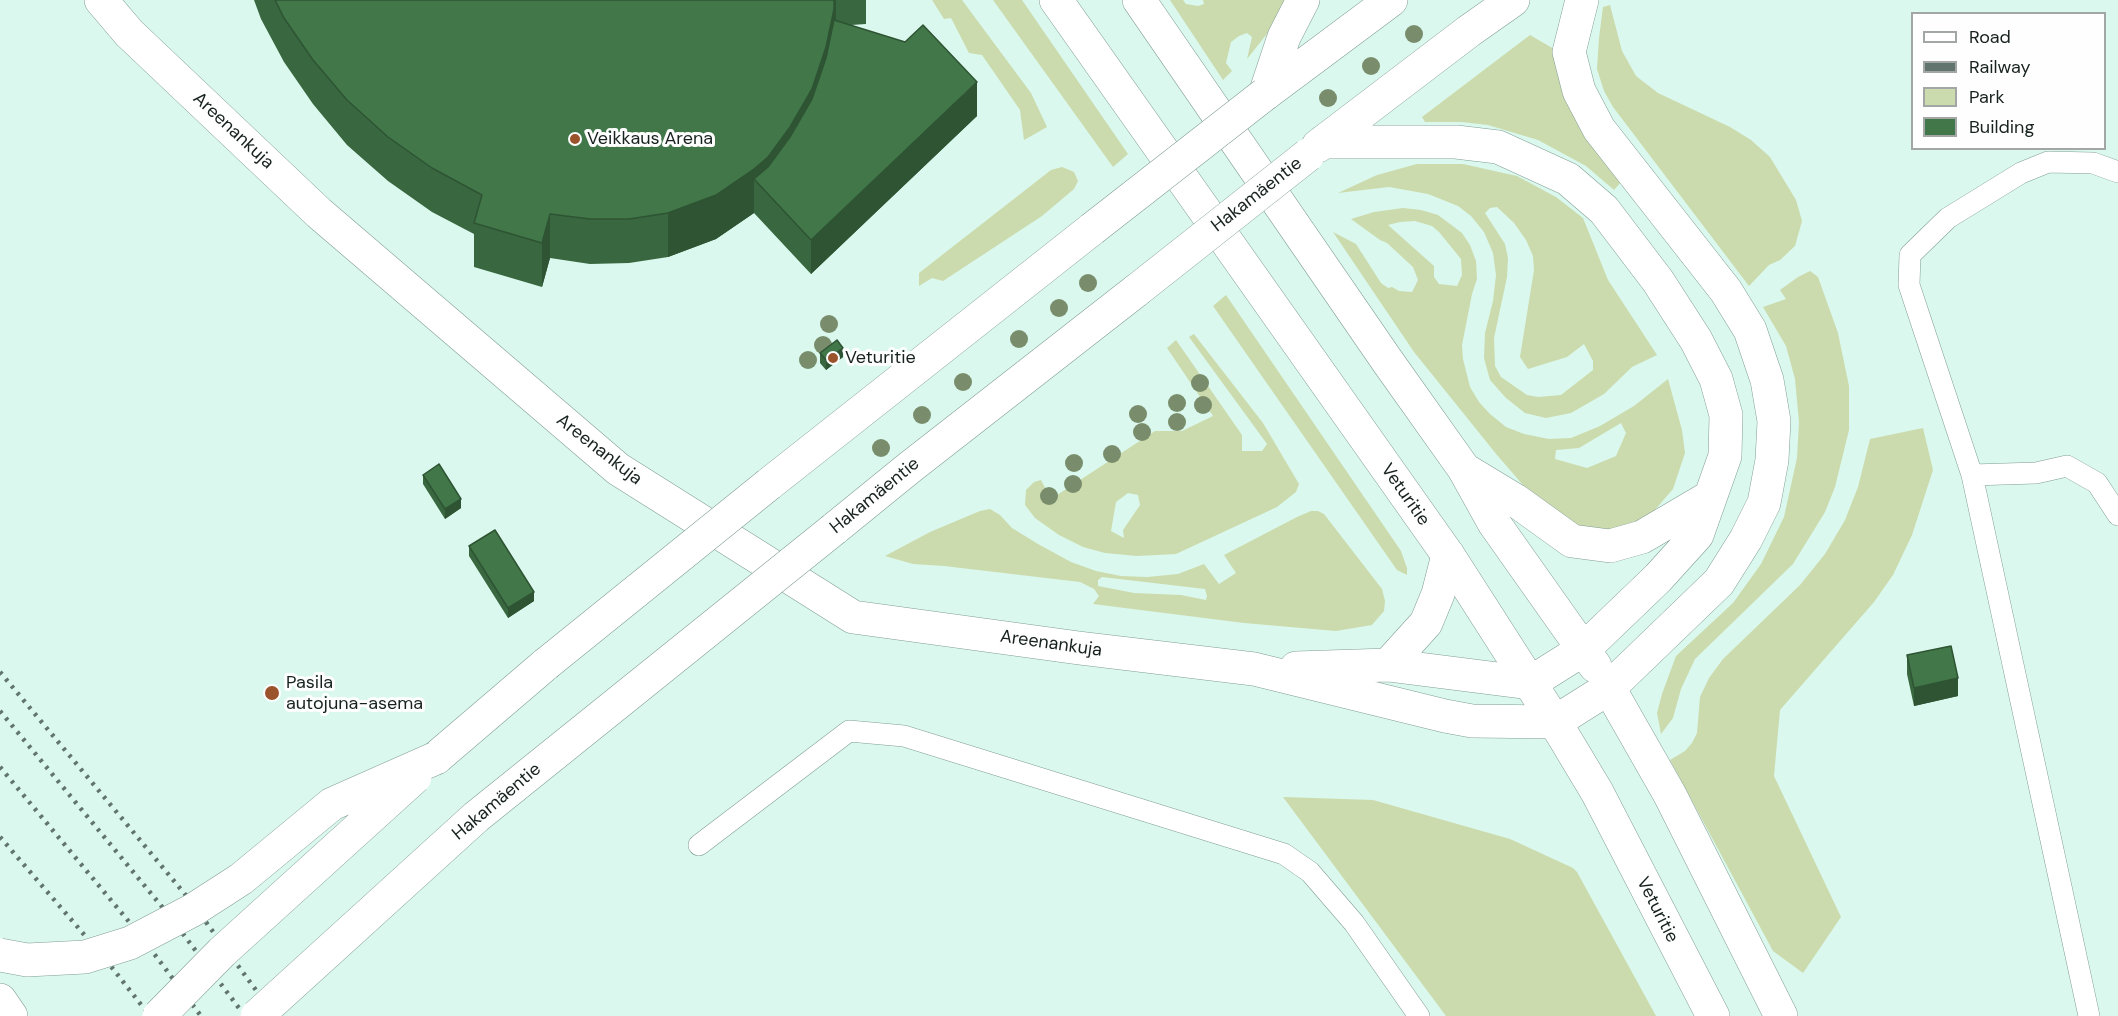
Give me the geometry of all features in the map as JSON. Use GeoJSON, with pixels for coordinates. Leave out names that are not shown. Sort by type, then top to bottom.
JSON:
{"type":"FeatureCollection","features":[{"type":"Feature","properties":{"kind":"main road","name":"Areenankuja"},"geometry":{"type":"LineString","coordinates":[[101,0],[129,33],[319,213],[618,469],[853,617],[1254,669],[1472,721],[1555,722]]}},
{"type":"Feature","properties":{"kind":"main road","name":"Veturitie"},"geometry":{"type":"LineString","coordinates":[[1056,0],[1448,555],[1597,792],[1713,1016]]}},
{"type":"Feature","properties":{"kind":"main road"},"geometry":{"type":"LineString","coordinates":[[1139,0],[1464,469],[1494,523],[1609,688],[1670,795],[1781,1016]]}},
{"type":"Feature","properties":{"kind":"main road"},"geometry":{"type":"LineString","coordinates":[[1265,94],[1284,37],[1303,0]]}},
{"type":"Feature","properties":{"kind":"main road"},"geometry":{"type":"LineString","coordinates":[[159,1016],[222,952],[436,758],[554,656],[1265,94],[1391,0]]}},
{"type":"Feature","properties":{"kind":"main road","name":"Hakamäentie"},"geometry":{"type":"LineString","coordinates":[[257,1016],[476,817],[909,468],[1316,148],[1513,0]]}},
{"type":"Feature","properties":{"kind":"main road"},"geometry":{"type":"LineString","coordinates":[[1555,722],[1609,688],[1719,582],[1764,503],[1772,460],[1774,421],[1767,380],[1750,330],[1726,291],[1599,129],[1579,91],[1569,52],[1582,0]]}},
{"type":"Feature","properties":{"kind":"main road"},"geometry":{"type":"LineString","coordinates":[[1316,148],[1456,142],[1498,147],[1568,178],[1604,210],[1658,281],[1696,340],[1716,379],[1726,415],[1725,456],[1696,535],[1658,578],[1584,649],[1530,683]]}},
{"type":"Feature","properties":{"kind":"main road"},"geometry":{"type":"LineString","coordinates":[[1464,469],[1515,500],[1572,541],[1610,546],[1642,537],[1710,497]]}},
{"type":"Feature","properties":{"kind":"main road"},"geometry":{"type":"LineString","coordinates":[[1388,665],[1426,623],[1438,594],[1448,555]]}},
{"type":"Feature","properties":{"kind":"main road","name":"Areenankuja"},"geometry":{"type":"LineString","coordinates":[[1254,669],[1388,665],[1530,683]]}},
{"type":"Feature","properties":{"kind":"main road"},"geometry":{"type":"LineString","coordinates":[[0,955],[27,960],[85,957],[130,943],[193,910],[241,879],[332,804],[436,758]]}},
{"type":"Feature","properties":{"kind":"main road"},"geometry":{"type":"LineString","coordinates":[[0,1000],[11,1016]]}},
{"type":"Feature","properties":{"kind":"lane"},"geometry":{"type":"LineString","coordinates":[[2089,1016],[1972,474],[1909,285],[1910,255],[1948,218],[2021,173],[2048,162],[2093,163],[2118,172]]}},
{"type":"Feature","properties":{"kind":"lane"},"geometry":{"type":"LineString","coordinates":[[1972,474],[2036,473],[2067,466],[2097,483],[2118,515]]}},
{"type":"Feature","properties":{"kind":"lane"},"geometry":{"type":"LineString","coordinates":[[699,845],[849,731],[904,736],[1284,855],[1310,872],[1354,923],[1419,1016]]}},
{"type":"Feature","properties":{"kind":"green space"},"geometry":{"type":"Polygon","coordinates":[[[932,0],[962,0],[1031,93],[1047,127],[1024,140],[1020,110],[982,55],[969,53],[951,18],[944,19],[932,0]]]}},
{"type":"Feature","properties":{"kind":"green space"},"geometry":{"type":"Polygon","coordinates":[[[993,0],[1022,0],[1128,154],[1113,167],[993,0]]]}},
{"type":"Feature","properties":{"kind":"green space"},"geometry":{"type":"Polygon","coordinates":[[[1170,0],[1183,0],[1186,4],[1198,6],[1204,4],[1203,0],[1289,0],[1274,25],[1247,59],[1252,37],[1247,33],[1231,42],[1226,63],[1232,71],[1223,80],[1170,0]]]}},
{"type":"Feature","properties":{"kind":"green space"},"geometry":{"type":"Polygon","coordinates":[[[1610,5],[1622,51],[1636,76],[1658,93],[1730,127],[1751,140],[1770,157],[1796,200],[1802,221],[1795,246],[1780,260],[1769,265],[1749,286],[1613,107],[1604,91],[1597,69],[1599,38],[1603,7],[1610,5]]]}},
{"type":"Feature","properties":{"kind":"green space"},"geometry":{"type":"Polygon","coordinates":[[[1530,35],[1554,49],[1560,83],[1570,110],[1621,182],[1614,190],[1586,166],[1538,140],[1488,125],[1425,122],[1422,117],[1530,35]]]}},
{"type":"Feature","properties":{"kind":"green space"},"geometry":{"type":"Polygon","coordinates":[[[1417,164],[1463,164],[1517,176],[1556,197],[1583,218],[1608,280],[1657,355],[1632,367],[1604,394],[1571,413],[1546,418],[1525,413],[1506,398],[1490,380],[1484,358],[1485,333],[1493,301],[1496,275],[1493,253],[1484,232],[1471,216],[1458,206],[1428,194],[1389,187],[1338,193],[1377,175],[1417,164]],[[1497,207],[1490,208],[1485,213],[1505,244],[1508,258],[1507,277],[1494,338],[1495,366],[1501,377],[1527,395],[1538,397],[1561,395],[1593,370],[1593,361],[1584,344],[1567,357],[1528,369],[1520,357],[1534,270],[1533,256],[1526,240],[1514,223],[1497,207]]]}},
{"type":"Feature","properties":{"kind":"green space"},"geometry":{"type":"Polygon","coordinates":[[[1062,167],[1074,172],[1078,181],[1074,189],[1042,216],[943,281],[932,278],[919,286],[919,273],[1051,170],[1062,167]]]}},
{"type":"Feature","properties":{"kind":"green space"},"geometry":{"type":"Polygon","coordinates":[[[1403,208],[1438,215],[1462,233],[1470,245],[1476,261],[1477,279],[1462,345],[1463,359],[1470,387],[1479,402],[1506,427],[1524,434],[1549,439],[1571,438],[1600,426],[1634,406],[1668,379],[1682,430],[1685,453],[1673,489],[1654,511],[1645,519],[1617,530],[1580,528],[1529,492],[1414,352],[1333,232],[1356,244],[1381,283],[1388,288],[1412,292],[1418,280],[1413,267],[1387,243],[1351,219],[1374,212],[1403,208]],[[1415,221],[1388,225],[1434,266],[1434,277],[1439,284],[1457,286],[1462,275],[1461,259],[1432,226],[1415,221]],[[1621,423],[1579,448],[1556,450],[1555,459],[1587,468],[1616,456],[1626,433],[1621,423]]]}},
{"type":"Feature","properties":{"kind":"green space"},"geometry":{"type":"Polygon","coordinates":[[[1810,271],[1818,277],[1838,333],[1849,386],[1849,430],[1835,487],[1825,512],[1793,564],[1695,659],[1681,689],[1673,718],[1661,734],[1657,713],[1676,656],[1733,603],[1761,564],[1784,517],[1797,458],[1799,422],[1795,379],[1786,346],[1763,307],[1786,299],[1780,290],[1810,271]]]}},
{"type":"Feature","properties":{"kind":"green space"},"geometry":{"type":"Polygon","coordinates":[[[1226,295],[1401,551],[1407,575],[1397,570],[1213,306],[1226,295]]]}},
{"type":"Feature","properties":{"kind":"green space"},"geometry":{"type":"Polygon","coordinates":[[[1194,334],[1263,423],[1299,484],[1296,492],[1277,507],[1176,554],[1137,556],[1105,553],[1083,547],[1059,535],[1035,518],[1025,505],[1026,490],[1034,482],[1041,480],[1051,499],[1155,431],[1182,431],[1213,416],[1167,348],[1176,340],[1242,435],[1242,451],[1262,451],[1267,444],[1189,337],[1194,334]],[[1128,493],[1116,502],[1111,531],[1124,538],[1123,530],[1140,505],[1138,495],[1128,493]]]}},
{"type":"Feature","properties":{"kind":"green space"},"geometry":{"type":"Polygon","coordinates":[[[1923,428],[1933,470],[1912,535],[1893,575],[1874,602],[1780,710],[1774,776],[1841,917],[1803,973],[1773,951],[1670,760],[1685,751],[1692,743],[1697,733],[1700,697],[1709,678],[1723,659],[1800,585],[1825,554],[1845,520],[1858,487],[1870,439],[1923,428]]]}},
{"type":"Feature","properties":{"kind":"green space"},"geometry":{"type":"Polygon","coordinates":[[[990,509],[1000,515],[1012,528],[1038,544],[1071,562],[1096,571],[1121,576],[1147,577],[1178,574],[1204,564],[1219,584],[1236,573],[1224,555],[1297,517],[1311,511],[1318,511],[1324,514],[1382,589],[1385,601],[1384,611],[1372,625],[1336,631],[1244,623],[1093,604],[1099,596],[1094,589],[1080,582],[913,564],[885,556],[930,532],[990,509]],[[1102,577],[1098,580],[1098,586],[1134,593],[1181,595],[1206,600],[1205,589],[1102,577]]]}},
{"type":"Feature","properties":{"kind":"green space"},"geometry":{"type":"Polygon","coordinates":[[[1283,797],[1373,800],[1510,839],[1573,868],[1656,1016],[1446,1016],[1283,797]]]}},
{"type":"Feature","properties":{"kind":"building","name":"Veikkaus Arena"},"geometry":{"type":"Polygon","coordinates":[[[275,0],[834,0],[834,9],[826,47],[812,89],[790,127],[768,157],[754,169],[716,195],[668,213],[629,219],[590,219],[550,214],[542,243],[474,223],[482,195],[432,168],[388,137],[347,100],[313,60],[284,18],[275,0]]]}},
{"type":"Feature","properties":{"kind":"building"},"geometry":{"type":"Polygon","coordinates":[[[834,20],[905,42],[923,25],[977,82],[811,240],[754,179],[768,167],[790,137],[812,99],[826,58],[834,20]]]}},
{"type":"Feature","properties":{"kind":"building"},"geometry":{"type":"Polygon","coordinates":[[[837,340],[843,348],[826,360],[820,353],[837,340]]]}},
{"type":"Feature","properties":{"kind":"building"},"geometry":{"type":"Polygon","coordinates":[[[439,464],[461,499],[445,509],[423,475],[439,464]]]}},
{"type":"Feature","properties":{"kind":"building"},"geometry":{"type":"Polygon","coordinates":[[[495,530],[534,592],[508,608],[469,546],[495,530]]]}},
{"type":"Feature","properties":{"kind":"building"},"geometry":{"type":"Polygon","coordinates":[[[1951,646],[1958,678],[1914,688],[1907,655],[1951,646]]]}},
{"type":"Feature","properties":{"kind":"railway"},"geometry":{"type":"LineString","coordinates":[[0,672],[189,899],[275,1016]]}},
{"type":"Feature","properties":{"kind":"railway"},"geometry":{"type":"LineString","coordinates":[[0,711],[168,914],[245,1016]]}},
{"type":"Feature","properties":{"kind":"railway"},"geometry":{"type":"LineString","coordinates":[[0,767],[140,935],[201,1016]]}},
{"type":"Feature","properties":{"kind":"railway"},"geometry":{"type":"LineString","coordinates":[[0,837],[106,960],[150,1016]]}},
{"type":"Feature","properties":{"kind":"place","name":"Veikkaus Arena"},"geometry":{"type":"Point","coordinates":[575,139]}},
{"type":"Feature","properties":{"kind":"place","name":"Veturitie"},"geometry":{"type":"Point","coordinates":[833,358]}},
{"type":"Feature","properties":{"kind":"place","name":"Pasila autojuna-asema"},"geometry":{"type":"Point","coordinates":[272,693]}}]}
